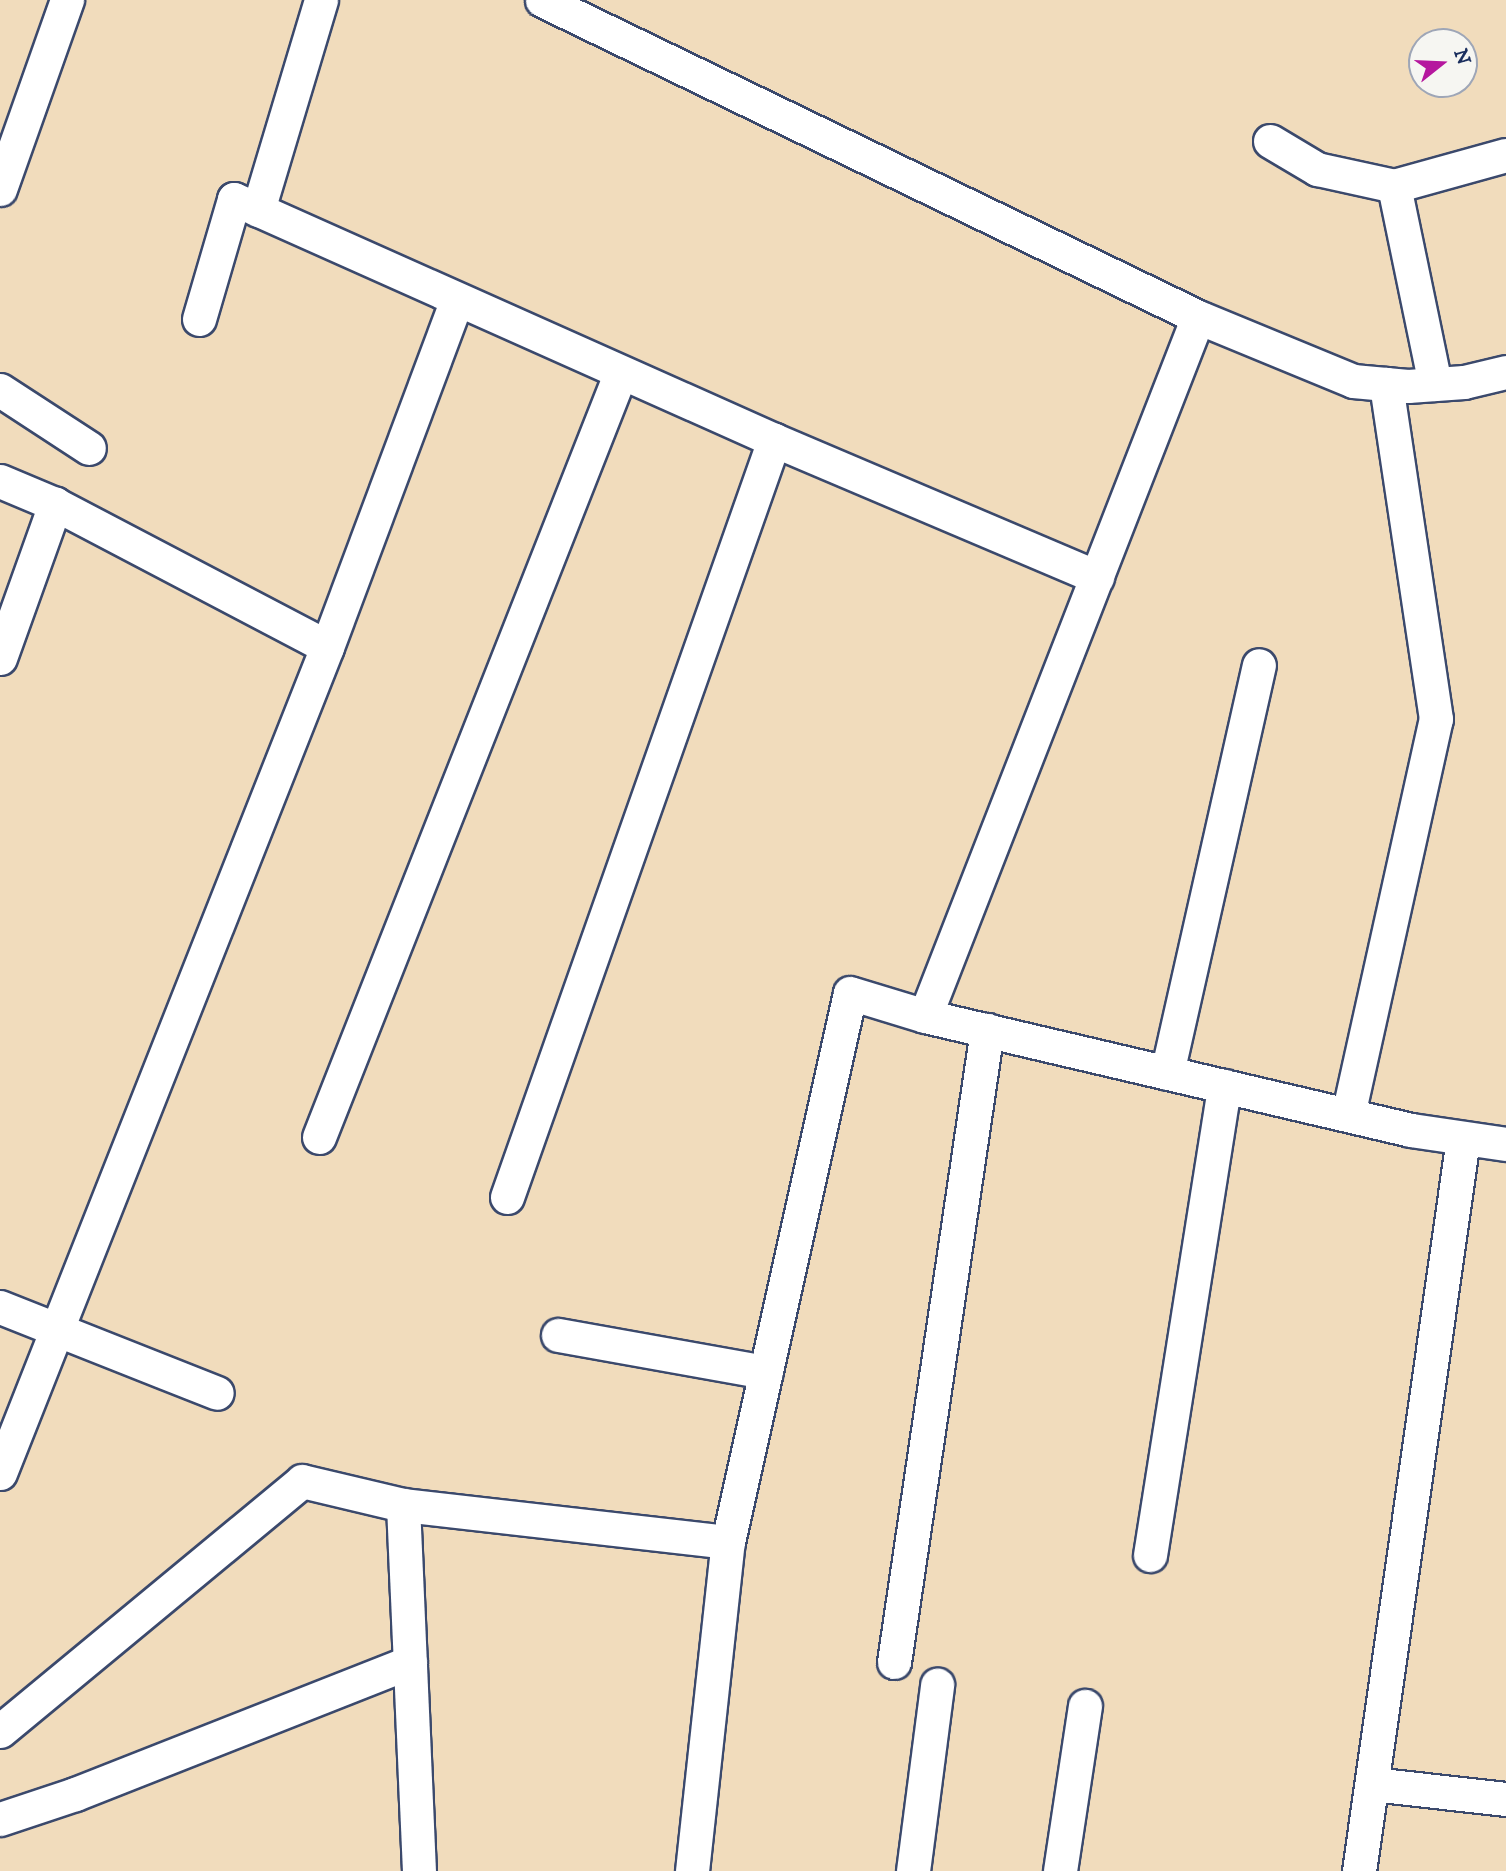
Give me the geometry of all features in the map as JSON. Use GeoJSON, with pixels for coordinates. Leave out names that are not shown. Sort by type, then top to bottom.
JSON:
{"type":"FeatureCollection","features":[{"type":"Feature","properties":{"kind":"street"},"geometry":{"type":"LineString","coordinates":[[2,178],[67,0]]}},
{"type":"Feature","properties":{"kind":"street"},"geometry":{"type":"LineString","coordinates":[[258,210],[321,0]]}},
{"type":"Feature","properties":{"kind":"street"},"geometry":{"type":"LineString","coordinates":[[542,0],[1198,317],[1353,381],[1435,384],[1506,372]]}},
{"type":"Feature","properties":{"kind":"street"},"geometry":{"type":"LineString","coordinates":[[1270,141],[1317,169],[1394,186],[1506,155]]}},
{"type":"Feature","properties":{"kind":"street"},"geometry":{"type":"LineString","coordinates":[[1394,186],[1435,384]]}},
{"type":"Feature","properties":{"kind":"street"},"geometry":{"type":"LineString","coordinates":[[199,319],[234,199],[775,440],[1097,577]]}},
{"type":"Feature","properties":{"kind":"street"},"geometry":{"type":"LineString","coordinates":[[0,1473],[327,647],[457,299]]}},
{"type":"Feature","properties":{"kind":"street"},"geometry":{"type":"LineString","coordinates":[[925,1016],[1198,317]]}},
{"type":"Feature","properties":{"kind":"street"},"geometry":{"type":"LineString","coordinates":[[319,1137],[621,372]]}},
{"type":"Feature","properties":{"kind":"street"},"geometry":{"type":"LineString","coordinates":[[1348,1115],[1436,719],[1386,384]]}},
{"type":"Feature","properties":{"kind":"street"},"geometry":{"type":"LineString","coordinates":[[0,390],[89,448]]}},
{"type":"Feature","properties":{"kind":"street"},"geometry":{"type":"LineString","coordinates":[[507,1197],[775,440]]}},
{"type":"Feature","properties":{"kind":"street"},"geometry":{"type":"LineString","coordinates":[[0,481],[55,504],[327,647]]}},
{"type":"Feature","properties":{"kind":"street"},"geometry":{"type":"LineString","coordinates":[[0,658],[55,504]]}},
{"type":"Feature","properties":{"kind":"street"},"geometry":{"type":"LineString","coordinates":[[1167,1073],[1259,666]]}},
{"type":"Feature","properties":{"kind":"street"},"geometry":{"type":"LineString","coordinates":[[692,1871],[728,1542],[850,993],[925,1016],[1348,1115],[1463,1138],[1506,1142]]}},
{"type":"Feature","properties":{"kind":"street"},"geometry":{"type":"LineString","coordinates":[[894,1662],[987,1030]]}},
{"type":"Feature","properties":{"kind":"street"},"geometry":{"type":"LineString","coordinates":[[1150,1555],[1224,1086]]}},
{"type":"Feature","properties":{"kind":"street"},"geometry":{"type":"LineString","coordinates":[[1359,1871],[1463,1138]]}},
{"type":"Feature","properties":{"kind":"street"},"geometry":{"type":"LineString","coordinates":[[0,1307],[217,1393]]}},
{"type":"Feature","properties":{"kind":"street"},"geometry":{"type":"LineString","coordinates":[[558,1335],[765,1372]]}},
{"type":"Feature","properties":{"kind":"street"},"geometry":{"type":"LineString","coordinates":[[0,1731],[302,1481],[403,1504],[728,1542]]}},
{"type":"Feature","properties":{"kind":"street"},"geometry":{"type":"LineString","coordinates":[[403,1504],[419,1871]]}},
{"type":"Feature","properties":{"kind":"street"},"geometry":{"type":"LineString","coordinates":[[0,1819],[75,1794],[410,1662]]}},
{"type":"Feature","properties":{"kind":"street"},"geometry":{"type":"LineString","coordinates":[[914,1871],[937,1685]]}},
{"type":"Feature","properties":{"kind":"street"},"geometry":{"type":"LineString","coordinates":[[1060,1871],[1085,1706]]}},
{"type":"Feature","properties":{"kind":"street"},"geometry":{"type":"LineString","coordinates":[[1372,1784],[1506,1799]]}}]}
